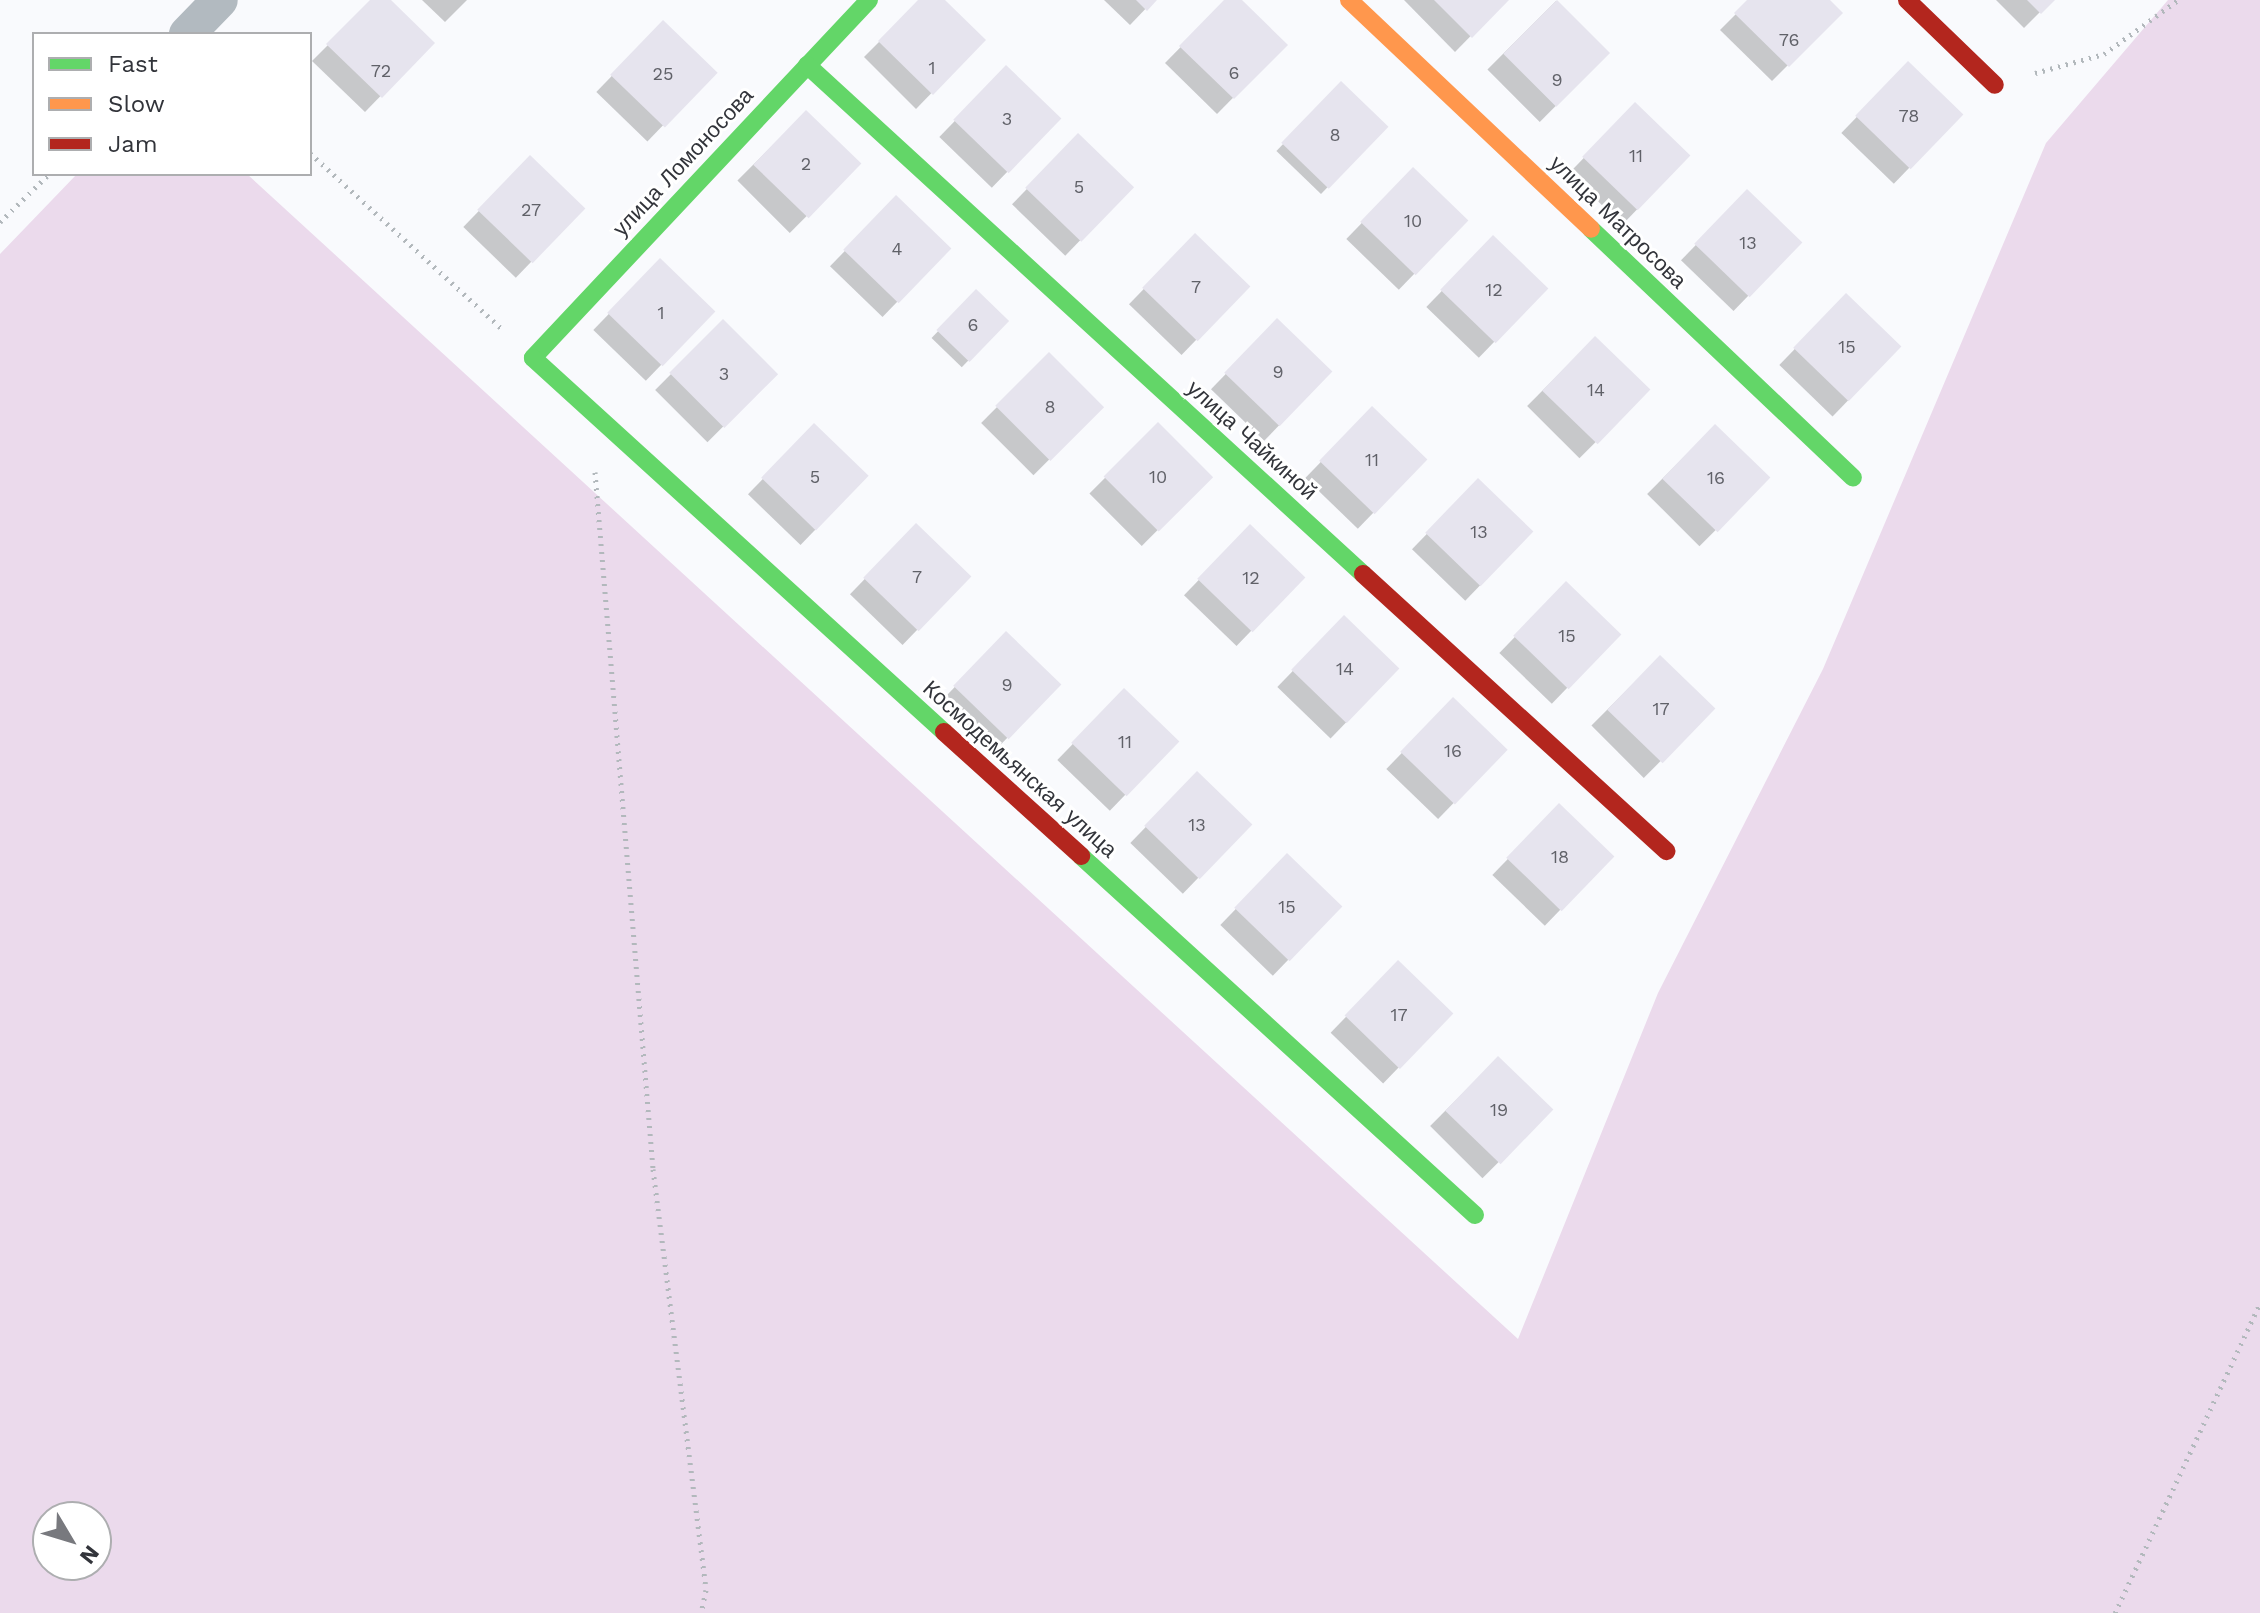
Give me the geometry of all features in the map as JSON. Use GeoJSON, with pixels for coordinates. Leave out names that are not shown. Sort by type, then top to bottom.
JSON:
{"type":"FeatureCollection","features":[{"type":"Feature","properties":{"kind":"street"},"geometry":{"type":"LineString","coordinates":[[189,32],[220,0]]}},
{"type":"Feature","properties":{"kind":"street","name":"улица Ломоносова"},"geometry":{"type":"LineString","coordinates":[[533,358],[869,0]]}},
{"type":"Feature","properties":{"kind":"street","name":"улица Матросова"},"geometry":{"type":"LineString","coordinates":[[1349,0],[1853,478]]}},
{"type":"Feature","properties":{"kind":"street"},"geometry":{"type":"LineString","coordinates":[[1907,0],[1995,85]]}},
{"type":"Feature","properties":{"kind":"street","name":"улица Чайкиной"},"geometry":{"type":"LineString","coordinates":[[807,65],[1666,851]]}},
{"type":"Feature","properties":{"kind":"street","name":"Космодемьянская улица"},"geometry":{"type":"LineString","coordinates":[[533,358],[1475,1215]]}},
{"type":"Feature","properties":{"kind":"path"},"geometry":{"type":"LineString","coordinates":[[1995,85],[2104,54],[2178,0]]}},
{"type":"Feature","properties":{"kind":"path"},"geometry":{"type":"LineString","coordinates":[[312,155],[533,358]]}},
{"type":"Feature","properties":{"kind":"path"},"geometry":{"type":"LineString","coordinates":[[0,222],[47,176]]}},
{"type":"Feature","properties":{"kind":"path"},"geometry":{"type":"LineString","coordinates":[[590,410],[653,1169],[706,1590],[701,1613]]}},
{"type":"Feature","properties":{"kind":"path"},"geometry":{"type":"LineString","coordinates":[[2115,1613],[2260,1303]]}},
{"type":"Feature","properties":{"kind":"shaded area"},"geometry":{"type":"Polygon","coordinates":[[[2168,0],[2260,0],[2260,1613],[0,1613],[0,254],[75,176],[249,176],[1518,1339],[1658,993],[1823,669],[2046,143],[2168,0]]]}},
{"type":"Feature","properties":{"kind":"building"},"geometry":{"type":"Polygon","coordinates":[[[370,0],[391,0],[435,43],[382,98],[326,44],[370,0]]]}},
{"type":"Feature","properties":{"kind":"building"},"geometry":{"type":"Polygon","coordinates":[[[918,0],[945,0],[986,40],[933,95],[878,41],[918,0]]]}},
{"type":"Feature","properties":{"kind":"building"},"geometry":{"type":"Polygon","coordinates":[[[1136,0],[1157,0],[1147,11],[1136,0]]]}},
{"type":"Feature","properties":{"kind":"building"},"geometry":{"type":"Polygon","coordinates":[[[1224,0],[1242,0],[1288,45],[1234,99],[1179,46],[1224,0]]]}},
{"type":"Feature","properties":{"kind":"building"},"geometry":{"type":"Polygon","coordinates":[[[1434,0],[1509,0],[1472,38],[1434,0]]]}},
{"type":"Feature","properties":{"kind":"building"},"geometry":{"type":"Polygon","coordinates":[[[1557,0],[1610,53],[1556,107],[1503,54],[1557,0]]]}},
{"type":"Feature","properties":{"kind":"building"},"geometry":{"type":"Polygon","coordinates":[[[1747,0],[1830,0],[1843,13],[1789,67],[1734,13],[1747,0]]]}},
{"type":"Feature","properties":{"kind":"building"},"geometry":{"type":"Polygon","coordinates":[[[2027,0],[2055,0],[2041,14],[2027,0]]]}},
{"type":"Feature","properties":{"kind":"building"},"geometry":{"type":"Polygon","coordinates":[[[663,20],[718,73],[665,127],[610,75],[663,20]]]}},
{"type":"Feature","properties":{"kind":"building"},"geometry":{"type":"Polygon","coordinates":[[[1908,61],[1963,114],[1911,169],[1855,116],[1908,61]]]}},
{"type":"Feature","properties":{"kind":"building"},"geometry":{"type":"Polygon","coordinates":[[[1006,65],[1061,118],[1009,173],[953,120],[1006,65]]]}},
{"type":"Feature","properties":{"kind":"building"},"geometry":{"type":"Polygon","coordinates":[[[1341,81],[1388,127],[1329,189],[1281,143],[1341,81]]]}},
{"type":"Feature","properties":{"kind":"building"},"geometry":{"type":"Polygon","coordinates":[[[1635,102],[1690,155],[1638,210],[1582,157],[1635,102]]]}},
{"type":"Feature","properties":{"kind":"building"},"geometry":{"type":"Polygon","coordinates":[[[806,110],[861,163],[809,218],[753,165],[806,110]]]}},
{"type":"Feature","properties":{"kind":"building"},"geometry":{"type":"Polygon","coordinates":[[[1078,133],[1134,187],[1081,242],[1025,188],[1078,133]]]}},
{"type":"Feature","properties":{"kind":"building"},"geometry":{"type":"Polygon","coordinates":[[[530,155],[585,208],[533,263],[477,210],[530,155]]]}},
{"type":"Feature","properties":{"kind":"building"},"geometry":{"type":"Polygon","coordinates":[[[1413,167],[1468,220],[1416,275],[1360,222],[1413,167]]]}},
{"type":"Feature","properties":{"kind":"building"},"geometry":{"type":"Polygon","coordinates":[[[1747,189],[1802,242],[1750,297],[1694,244],[1747,189]]]}},
{"type":"Feature","properties":{"kind":"building"},"geometry":{"type":"Polygon","coordinates":[[[896,195],[951,248],[899,303],[843,250],[896,195]]]}},
{"type":"Feature","properties":{"kind":"building"},"geometry":{"type":"Polygon","coordinates":[[[1195,233],[1250,286],[1198,341],[1142,288],[1195,233]]]}},
{"type":"Feature","properties":{"kind":"building"},"geometry":{"type":"Polygon","coordinates":[[[1493,235],[1548,288],[1496,343],[1440,290],[1493,235]]]}},
{"type":"Feature","properties":{"kind":"building"},"geometry":{"type":"Polygon","coordinates":[[[660,258],[715,311],[663,366],[607,313],[660,258]]]}},
{"type":"Feature","properties":{"kind":"building"},"geometry":{"type":"Polygon","coordinates":[[[976,289],[1009,321],[969,362],[936,330],[976,289]]]}},
{"type":"Feature","properties":{"kind":"building"},"geometry":{"type":"Polygon","coordinates":[[[1846,293],[1901,346],[1849,401],[1793,348],[1846,293]]]}},
{"type":"Feature","properties":{"kind":"building"},"geometry":{"type":"Polygon","coordinates":[[[1277,318],[1332,371],[1280,426],[1224,373],[1277,318]]]}},
{"type":"Feature","properties":{"kind":"building"},"geometry":{"type":"Polygon","coordinates":[[[723,319],[778,374],[724,428],[669,373],[723,319]]]}},
{"type":"Feature","properties":{"kind":"building"},"geometry":{"type":"Polygon","coordinates":[[[1595,336],[1650,389],[1598,444],[1542,391],[1595,336]]]}},
{"type":"Feature","properties":{"kind":"building"},"geometry":{"type":"Polygon","coordinates":[[[1049,352],[1104,407],[1050,461],[995,406],[1049,352]]]}},
{"type":"Feature","properties":{"kind":"building"},"geometry":{"type":"Polygon","coordinates":[[[1372,406],[1427,459],[1375,514],[1319,461],[1372,406]]]}},
{"type":"Feature","properties":{"kind":"building"},"geometry":{"type":"Polygon","coordinates":[[[1158,422],[1213,477],[1159,532],[1104,476],[1158,422]]]}},
{"type":"Feature","properties":{"kind":"building"},"geometry":{"type":"Polygon","coordinates":[[[814,423],[869,476],[816,530],[761,478],[814,423]]]}},
{"type":"Feature","properties":{"kind":"building"},"geometry":{"type":"Polygon","coordinates":[[[1715,424],[1770,477],[1718,532],[1662,479],[1715,424]]]}},
{"type":"Feature","properties":{"kind":"building"},"geometry":{"type":"Polygon","coordinates":[[[1478,478],[1533,531],[1481,586],[1425,533],[1478,478]]]}},
{"type":"Feature","properties":{"kind":"building"},"geometry":{"type":"Polygon","coordinates":[[[916,523],[971,576],[919,631],[863,578],[916,523]]]}},
{"type":"Feature","properties":{"kind":"building"},"geometry":{"type":"Polygon","coordinates":[[[1250,524],[1305,577],[1253,632],[1197,579],[1250,524]]]}},
{"type":"Feature","properties":{"kind":"building"},"geometry":{"type":"Polygon","coordinates":[[[1566,581],[1621,634],[1569,689],[1513,636],[1566,581]]]}},
{"type":"Feature","properties":{"kind":"building"},"geometry":{"type":"Polygon","coordinates":[[[1344,615],[1399,668],[1347,723],[1291,670],[1344,615]]]}},
{"type":"Feature","properties":{"kind":"building"},"geometry":{"type":"Polygon","coordinates":[[[1006,631],[1061,684],[1009,739],[953,686],[1006,631]]]}},
{"type":"Feature","properties":{"kind":"building"},"geometry":{"type":"Polygon","coordinates":[[[1660,655],[1715,708],[1663,763],[1607,710],[1660,655]]]}},
{"type":"Feature","properties":{"kind":"building"},"geometry":{"type":"Polygon","coordinates":[[[1124,688],[1179,741],[1127,796],[1071,743],[1124,688]]]}},
{"type":"Feature","properties":{"kind":"building"},"geometry":{"type":"Polygon","coordinates":[[[1453,697],[1508,750],[1455,804],[1400,752],[1453,697]]]}},
{"type":"Feature","properties":{"kind":"building"},"geometry":{"type":"Polygon","coordinates":[[[1197,771],[1252,824],[1200,879],[1144,826],[1197,771]]]}},
{"type":"Feature","properties":{"kind":"building"},"geometry":{"type":"Polygon","coordinates":[[[1559,803],[1614,856],[1562,911],[1506,858],[1559,803]]]}},
{"type":"Feature","properties":{"kind":"building"},"geometry":{"type":"Polygon","coordinates":[[[1287,853],[1342,906],[1290,961],[1234,908],[1287,853]]]}},
{"type":"Feature","properties":{"kind":"building"},"geometry":{"type":"Polygon","coordinates":[[[1398,960],[1453,1013],[1400,1069],[1345,1015],[1398,960]]]}},
{"type":"Feature","properties":{"kind":"building"},"geometry":{"type":"Polygon","coordinates":[[[1498,1056],[1553,1109],[1501,1164],[1445,1111],[1498,1056]]]}},
{"type":"Feature","properties":{"kind":"traffic: fast"},"geometry":{"type":"LineString","coordinates":[[869,0],[533,358],[944,732]]}},
{"type":"Feature","properties":{"kind":"traffic: fast"},"geometry":{"type":"LineString","coordinates":[[807,65],[1363,574]]}},
{"type":"Feature","properties":{"kind":"traffic: fast"},"geometry":{"type":"LineString","coordinates":[[1591,229],[1853,478]]}},
{"type":"Feature","properties":{"kind":"traffic: fast"},"geometry":{"type":"LineString","coordinates":[[1081,856],[1475,1215]]}},
{"type":"Feature","properties":{"kind":"traffic: slow"},"geometry":{"type":"LineString","coordinates":[[1349,0],[1591,229]]}},
{"type":"Feature","properties":{"kind":"traffic: jam"},"geometry":{"type":"LineString","coordinates":[[1907,0],[1995,85]]}},
{"type":"Feature","properties":{"kind":"traffic: jam"},"geometry":{"type":"LineString","coordinates":[[1363,574],[1666,851]]}},
{"type":"Feature","properties":{"kind":"traffic: jam"},"geometry":{"type":"LineString","coordinates":[[944,732],[1081,856]]}}]}
